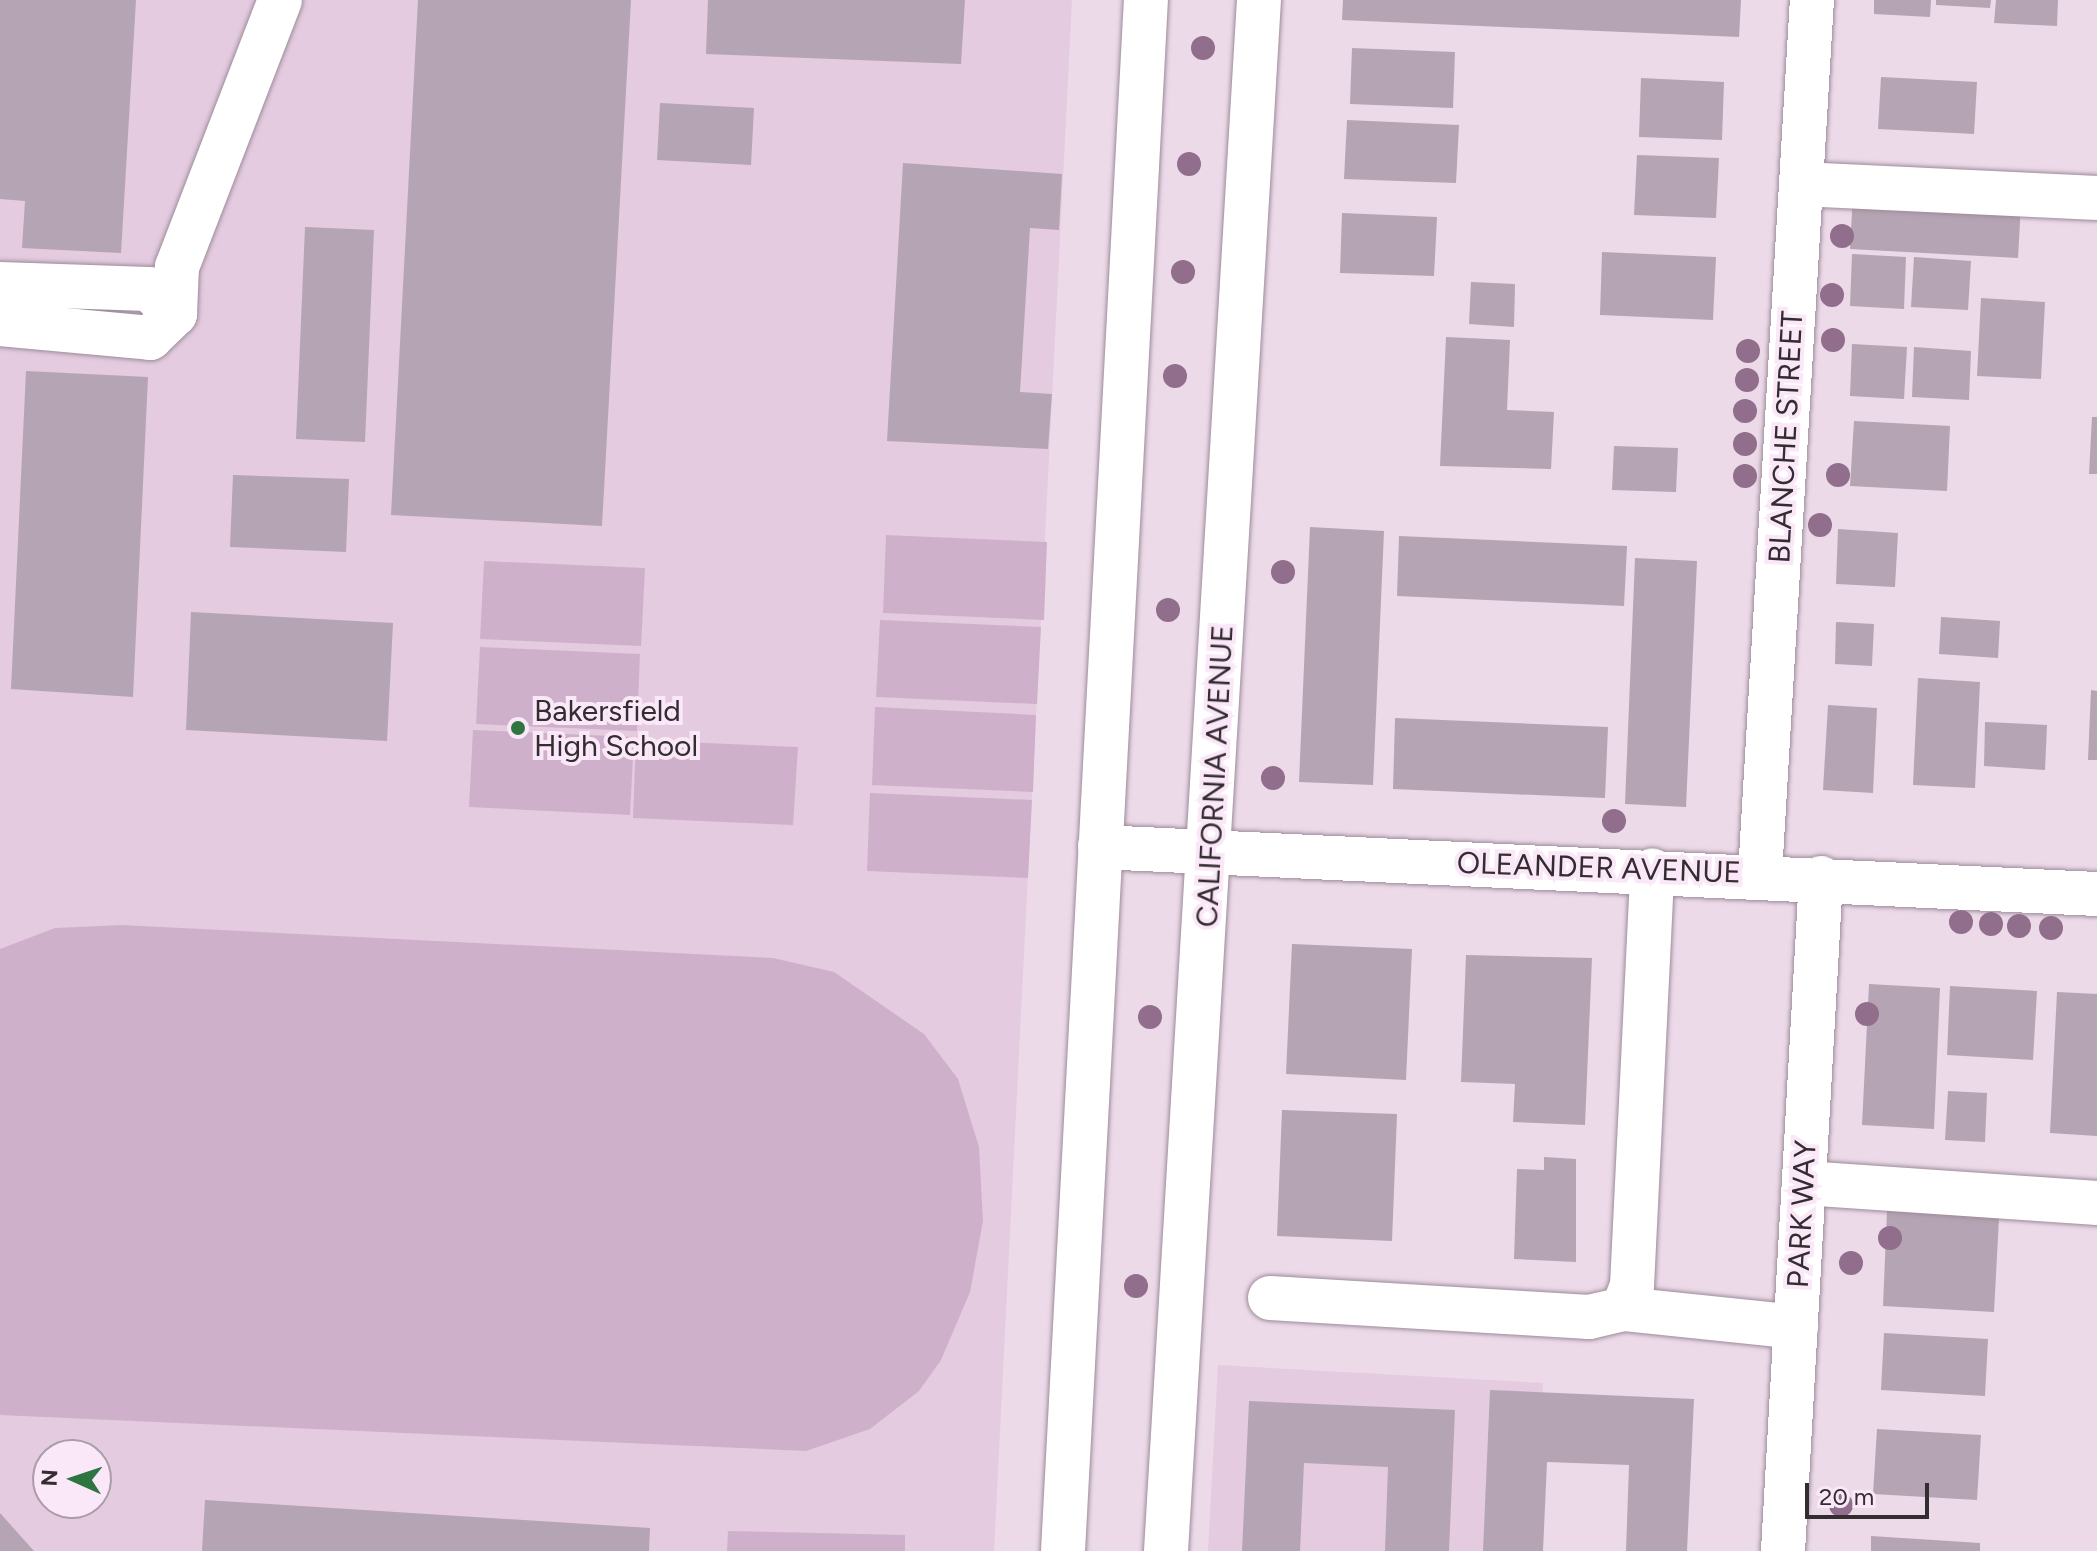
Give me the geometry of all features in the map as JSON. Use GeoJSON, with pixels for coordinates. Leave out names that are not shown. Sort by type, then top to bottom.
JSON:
{"type":"FeatureCollection","features":[{"type":"Feature","properties":{"kind":"main road"},"geometry":{"type":"LineString","coordinates":[[0,324],[150,338],[175,314],[177,267],[280,0]]}},
{"type":"Feature","properties":{"kind":"main road"},"geometry":{"type":"LineString","coordinates":[[1063,1551],[1146,0]]}},
{"type":"Feature","properties":{"kind":"main road","name":"CALIFORNIA AVENUE"},"geometry":{"type":"LineString","coordinates":[[1166,1551],[1211,853],[1259,0]]}},
{"type":"Feature","properties":{"kind":"main road","name":"BLANCHE STREET"},"geometry":{"type":"LineString","coordinates":[[1760,874],[1812,0]]}},
{"type":"Feature","properties":{"kind":"main road"},"geometry":{"type":"LineString","coordinates":[[1801,184],[2097,198]]}},
{"type":"Feature","properties":{"kind":"main road"},"geometry":{"type":"LineString","coordinates":[[0,284],[149,289],[175,314]]}},
{"type":"Feature","properties":{"kind":"main road","name":"OLEANDER AVENUE"},"geometry":{"type":"LineString","coordinates":[[1100,847],[1760,874],[2097,894]]}},
{"type":"Feature","properties":{"kind":"main road"},"geometry":{"type":"LineString","coordinates":[[1623,1309],[1632,1286],[1652,870]]}},
{"type":"Feature","properties":{"kind":"main road","name":"PARK WAY"},"geometry":{"type":"LineString","coordinates":[[1783,1551],[1821,878]]}},
{"type":"Feature","properties":{"kind":"main road"},"geometry":{"type":"LineString","coordinates":[[1804,1183],[2097,1203]]}},
{"type":"Feature","properties":{"kind":"main road"},"geometry":{"type":"LineString","coordinates":[[1270,1298],[1589,1317],[1623,1309],[1796,1327]]}},
{"type":"Feature","properties":{"kind":"shaded area","name":"Bakersfield High School"},"geometry":{"type":"Polygon","coordinates":[[[0,0],[1072,0],[994,1551],[0,1551],[0,0]]]}},
{"type":"Feature","properties":{"kind":"shaded area"},"geometry":{"type":"Polygon","coordinates":[[[886,535],[1047,542],[1044,620],[883,613],[886,535]]]}},
{"type":"Feature","properties":{"kind":"shaded area"},"geometry":{"type":"Polygon","coordinates":[[[484,561],[645,568],[641,646],[480,639],[484,561]]]}},
{"type":"Feature","properties":{"kind":"shaded area"},"geometry":{"type":"Polygon","coordinates":[[[880,620],[1041,627],[1037,704],[876,697],[880,620]]]}},
{"type":"Feature","properties":{"kind":"shaded area"},"geometry":{"type":"Polygon","coordinates":[[[480,647],[640,654],[637,731],[476,724],[480,647]]]}},
{"type":"Feature","properties":{"kind":"shaded area"},"geometry":{"type":"Polygon","coordinates":[[[875,707],[1036,715],[1033,792],[872,785],[875,707]]]}},
{"type":"Feature","properties":{"kind":"shaded area"},"geometry":{"type":"Polygon","coordinates":[[[473,730],[634,737],[630,815],[469,807],[473,730]]]}},
{"type":"Feature","properties":{"kind":"shaded area"},"geometry":{"type":"Polygon","coordinates":[[[636,740],[798,747],[793,825],[633,818],[636,740]]]}},
{"type":"Feature","properties":{"kind":"shaded area"},"geometry":{"type":"Polygon","coordinates":[[[870,793],[1032,800],[1028,878],[867,871],[870,793]]]}},
{"type":"Feature","properties":{"kind":"shaded area"},"geometry":{"type":"Polygon","coordinates":[[[122,925],[773,958],[834,972],[924,1034],[958,1079],[979,1147],[983,1221],[970,1292],[941,1360],[919,1391],[870,1429],[806,1451],[0,1415],[0,949],[55,928],[122,925]]]}},
{"type":"Feature","properties":{"kind":"shaded area"},"geometry":{"type":"Polygon","coordinates":[[[1218,1365],[1543,1383],[1536,1551],[1208,1551],[1218,1365]]]}},
{"type":"Feature","properties":{"kind":"shaded area"},"geometry":{"type":"Polygon","coordinates":[[[728,1531],[905,1535],[905,1551],[727,1551],[728,1531]]]}},
{"type":"Feature","properties":{"kind":"building"},"geometry":{"type":"Polygon","coordinates":[[[0,0],[136,0],[121,253],[22,248],[25,201],[0,199],[0,0]]]}},
{"type":"Feature","properties":{"kind":"building"},"geometry":{"type":"Polygon","coordinates":[[[418,0],[631,0],[602,526],[391,515],[418,0]]]}},
{"type":"Feature","properties":{"kind":"building"},"geometry":{"type":"Polygon","coordinates":[[[708,0],[965,0],[961,64],[706,54],[708,0]]]}},
{"type":"Feature","properties":{"kind":"building"},"geometry":{"type":"Polygon","coordinates":[[[1343,0],[1741,0],[1739,37],[1342,20],[1343,0]]]}},
{"type":"Feature","properties":{"kind":"building"},"geometry":{"type":"Polygon","coordinates":[[[1874,0],[1931,0],[1930,17],[1874,14],[1874,0]]]}},
{"type":"Feature","properties":{"kind":"building"},"geometry":{"type":"Polygon","coordinates":[[[1936,0],[1991,0],[1990,8],[1936,5],[1936,0]]]}},
{"type":"Feature","properties":{"kind":"building"},"geometry":{"type":"Polygon","coordinates":[[[1996,0],[2058,0],[2057,26],[1994,23],[1996,0]]]}},
{"type":"Feature","properties":{"kind":"building"},"geometry":{"type":"Polygon","coordinates":[[[1352,48],[1455,52],[1453,108],[1350,104],[1352,48]]]}},
{"type":"Feature","properties":{"kind":"building"},"geometry":{"type":"Polygon","coordinates":[[[1881,77],[1977,82],[1974,134],[1878,129],[1881,77]]]}},
{"type":"Feature","properties":{"kind":"building"},"geometry":{"type":"Polygon","coordinates":[[[1641,78],[1724,82],[1722,140],[1639,137],[1641,78]]]}},
{"type":"Feature","properties":{"kind":"building"},"geometry":{"type":"Polygon","coordinates":[[[660,103],[754,108],[751,165],[657,160],[660,103]]]}},
{"type":"Feature","properties":{"kind":"building"},"geometry":{"type":"Polygon","coordinates":[[[1347,120],[1459,125],[1456,183],[1344,179],[1347,120]]]}},
{"type":"Feature","properties":{"kind":"building"},"geometry":{"type":"Polygon","coordinates":[[[1637,155],[1719,158],[1716,218],[1634,215],[1637,155]]]}},
{"type":"Feature","properties":{"kind":"building"},"geometry":{"type":"Polygon","coordinates":[[[903,163],[1062,174],[1059,230],[1030,228],[1020,392],[1052,394],[1048,449],[887,441],[903,163]]]}},
{"type":"Feature","properties":{"kind":"building"},"geometry":{"type":"Polygon","coordinates":[[[1853,194],[2021,204],[2018,258],[1850,249],[1853,194]]]}},
{"type":"Feature","properties":{"kind":"building"},"geometry":{"type":"Polygon","coordinates":[[[1342,213],[1437,217],[1434,276],[1340,273],[1342,213]]]}},
{"type":"Feature","properties":{"kind":"building"},"geometry":{"type":"Polygon","coordinates":[[[305,227],[374,230],[365,442],[296,439],[305,227]]]}},
{"type":"Feature","properties":{"kind":"building"},"geometry":{"type":"Polygon","coordinates":[[[1602,252],[1716,257],[1713,320],[1600,315],[1602,252]]]}},
{"type":"Feature","properties":{"kind":"building"},"geometry":{"type":"Polygon","coordinates":[[[1852,254],[1906,257],[1904,309],[1850,306],[1852,254]]]}},
{"type":"Feature","properties":{"kind":"building"},"geometry":{"type":"Polygon","coordinates":[[[1914,257],[1971,261],[1968,310],[1911,307],[1914,257]]]}},
{"type":"Feature","properties":{"kind":"building"},"geometry":{"type":"Polygon","coordinates":[[[1471,282],[1515,284],[1514,327],[1469,324],[1471,282]]]}},
{"type":"Feature","properties":{"kind":"building"},"geometry":{"type":"Polygon","coordinates":[[[1981,298],[2045,302],[2041,379],[1977,376],[1981,298]]]}},
{"type":"Feature","properties":{"kind":"building"},"geometry":{"type":"Polygon","coordinates":[[[1446,337],[1510,340],[1507,410],[1554,412],[1551,469],[1440,466],[1446,337]]]}},
{"type":"Feature","properties":{"kind":"building"},"geometry":{"type":"Polygon","coordinates":[[[1852,344],[1907,347],[1904,399],[1850,396],[1852,344]]]}},
{"type":"Feature","properties":{"kind":"building"},"geometry":{"type":"Polygon","coordinates":[[[1914,347],[1971,351],[1969,400],[1912,397],[1914,347]]]}},
{"type":"Feature","properties":{"kind":"building"},"geometry":{"type":"Polygon","coordinates":[[[26,371],[148,377],[133,697],[11,689],[26,371]]]}},
{"type":"Feature","properties":{"kind":"building"},"geometry":{"type":"Polygon","coordinates":[[[2092,417],[2097,417],[2097,474],[2089,474],[2092,417]]]}},
{"type":"Feature","properties":{"kind":"building"},"geometry":{"type":"Polygon","coordinates":[[[1854,421],[1950,426],[1947,491],[1850,486],[1854,421]]]}},
{"type":"Feature","properties":{"kind":"building"},"geometry":{"type":"Polygon","coordinates":[[[1614,446],[1678,448],[1676,492],[1612,490],[1614,446]]]}},
{"type":"Feature","properties":{"kind":"building"},"geometry":{"type":"Polygon","coordinates":[[[233,475],[349,479],[346,552],[230,547],[233,475]]]}},
{"type":"Feature","properties":{"kind":"building"},"geometry":{"type":"Polygon","coordinates":[[[1310,527],[1384,531],[1373,785],[1299,782],[1310,527]]]}},
{"type":"Feature","properties":{"kind":"building"},"geometry":{"type":"Polygon","coordinates":[[[1838,529],[1898,533],[1895,587],[1836,584],[1838,529]]]}},
{"type":"Feature","properties":{"kind":"building"},"geometry":{"type":"Polygon","coordinates":[[[1399,536],[1627,546],[1624,606],[1397,596],[1399,536]]]}},
{"type":"Feature","properties":{"kind":"building"},"geometry":{"type":"Polygon","coordinates":[[[1635,558],[1697,561],[1686,807],[1625,804],[1635,558]]]}},
{"type":"Feature","properties":{"kind":"building"},"geometry":{"type":"Polygon","coordinates":[[[191,612],[393,623],[387,741],[186,730],[191,612]]]}},
{"type":"Feature","properties":{"kind":"building"},"geometry":{"type":"Polygon","coordinates":[[[1941,617],[2000,621],[1998,658],[1939,654],[1941,617]]]}},
{"type":"Feature","properties":{"kind":"building"},"geometry":{"type":"Polygon","coordinates":[[[1836,622],[1874,624],[1872,666],[1835,664],[1836,622]]]}},
{"type":"Feature","properties":{"kind":"building"},"geometry":{"type":"Polygon","coordinates":[[[1918,678],[1980,682],[1975,788],[1913,785],[1918,678]]]}},
{"type":"Feature","properties":{"kind":"building"},"geometry":{"type":"Polygon","coordinates":[[[2091,690],[2097,691],[2097,760],[2088,760],[2091,690]]]}},
{"type":"Feature","properties":{"kind":"building"},"geometry":{"type":"Polygon","coordinates":[[[1828,705],[1877,708],[1873,793],[1823,790],[1828,705]]]}},
{"type":"Feature","properties":{"kind":"building"},"geometry":{"type":"Polygon","coordinates":[[[1395,718],[1608,727],[1605,798],[1393,789],[1395,718]]]}},
{"type":"Feature","properties":{"kind":"building"},"geometry":{"type":"Polygon","coordinates":[[[1985,722],[2047,725],[2045,770],[1984,766],[1985,722]]]}},
{"type":"Feature","properties":{"kind":"building"},"geometry":{"type":"Polygon","coordinates":[[[1292,944],[1412,949],[1406,1080],[1286,1074],[1292,944]]]}},
{"type":"Feature","properties":{"kind":"building"},"geometry":{"type":"Polygon","coordinates":[[[1466,955],[1592,958],[1585,1125],[1513,1122],[1515,1084],[1461,1082],[1466,955]]]}},
{"type":"Feature","properties":{"kind":"building"},"geometry":{"type":"Polygon","coordinates":[[[1869,984],[1940,988],[1934,1129],[1862,1125],[1869,984]]]}},
{"type":"Feature","properties":{"kind":"building"},"geometry":{"type":"Polygon","coordinates":[[[1950,986],[2037,991],[2033,1060],[1947,1055],[1950,986]]]}},
{"type":"Feature","properties":{"kind":"building"},"geometry":{"type":"Polygon","coordinates":[[[2057,992],[2097,994],[2097,1136],[2050,1133],[2057,992]]]}},
{"type":"Feature","properties":{"kind":"building"},"geometry":{"type":"Polygon","coordinates":[[[1948,1091],[1987,1093],[1985,1142],[1945,1140],[1948,1091]]]}},
{"type":"Feature","properties":{"kind":"building"},"geometry":{"type":"Polygon","coordinates":[[[1282,1110],[1397,1114],[1392,1241],[1277,1236],[1282,1110]]]}},
{"type":"Feature","properties":{"kind":"building"},"geometry":{"type":"Polygon","coordinates":[[[1544,1157],[1576,1159],[1576,1262],[1514,1259],[1517,1169],[1544,1170],[1544,1157]]]}},
{"type":"Feature","properties":{"kind":"building"},"geometry":{"type":"Polygon","coordinates":[[[1887,1211],[1999,1218],[1994,1312],[1883,1306],[1887,1211]]]}},
{"type":"Feature","properties":{"kind":"building"},"geometry":{"type":"Polygon","coordinates":[[[1884,1333],[1988,1339],[1985,1396],[1881,1390],[1884,1333]]]}},
{"type":"Feature","properties":{"kind":"building"},"geometry":{"type":"Polygon","coordinates":[[[1490,1390],[1694,1399],[1687,1551],[1626,1551],[1629,1465],[1547,1462],[1543,1551],[1483,1551],[1490,1390]]]}},
{"type":"Feature","properties":{"kind":"building"},"geometry":{"type":"Polygon","coordinates":[[[1249,1401],[1455,1410],[1449,1551],[1385,1551],[1388,1467],[1304,1463],[1300,1551],[1242,1551],[1249,1401]]]}},
{"type":"Feature","properties":{"kind":"building"},"geometry":{"type":"Polygon","coordinates":[[[1877,1429],[1981,1435],[1977,1500],[1873,1494],[1877,1429]]]}},
{"type":"Feature","properties":{"kind":"building"},"geometry":{"type":"Polygon","coordinates":[[[205,1500],[650,1528],[649,1551],[202,1551],[205,1500]]]}},
{"type":"Feature","properties":{"kind":"building"},"geometry":{"type":"Polygon","coordinates":[[[0,1513],[34,1551],[0,1551],[0,1513]]]}},
{"type":"Feature","properties":{"kind":"building"},"geometry":{"type":"Polygon","coordinates":[[[1871,1536],[1980,1543],[1980,1551],[1871,1551],[1871,1536]]]}},
{"type":"Feature","properties":{"kind":"place","name":"Bakersfield High School"},"geometry":{"type":"Point","coordinates":[518,728]}}]}
